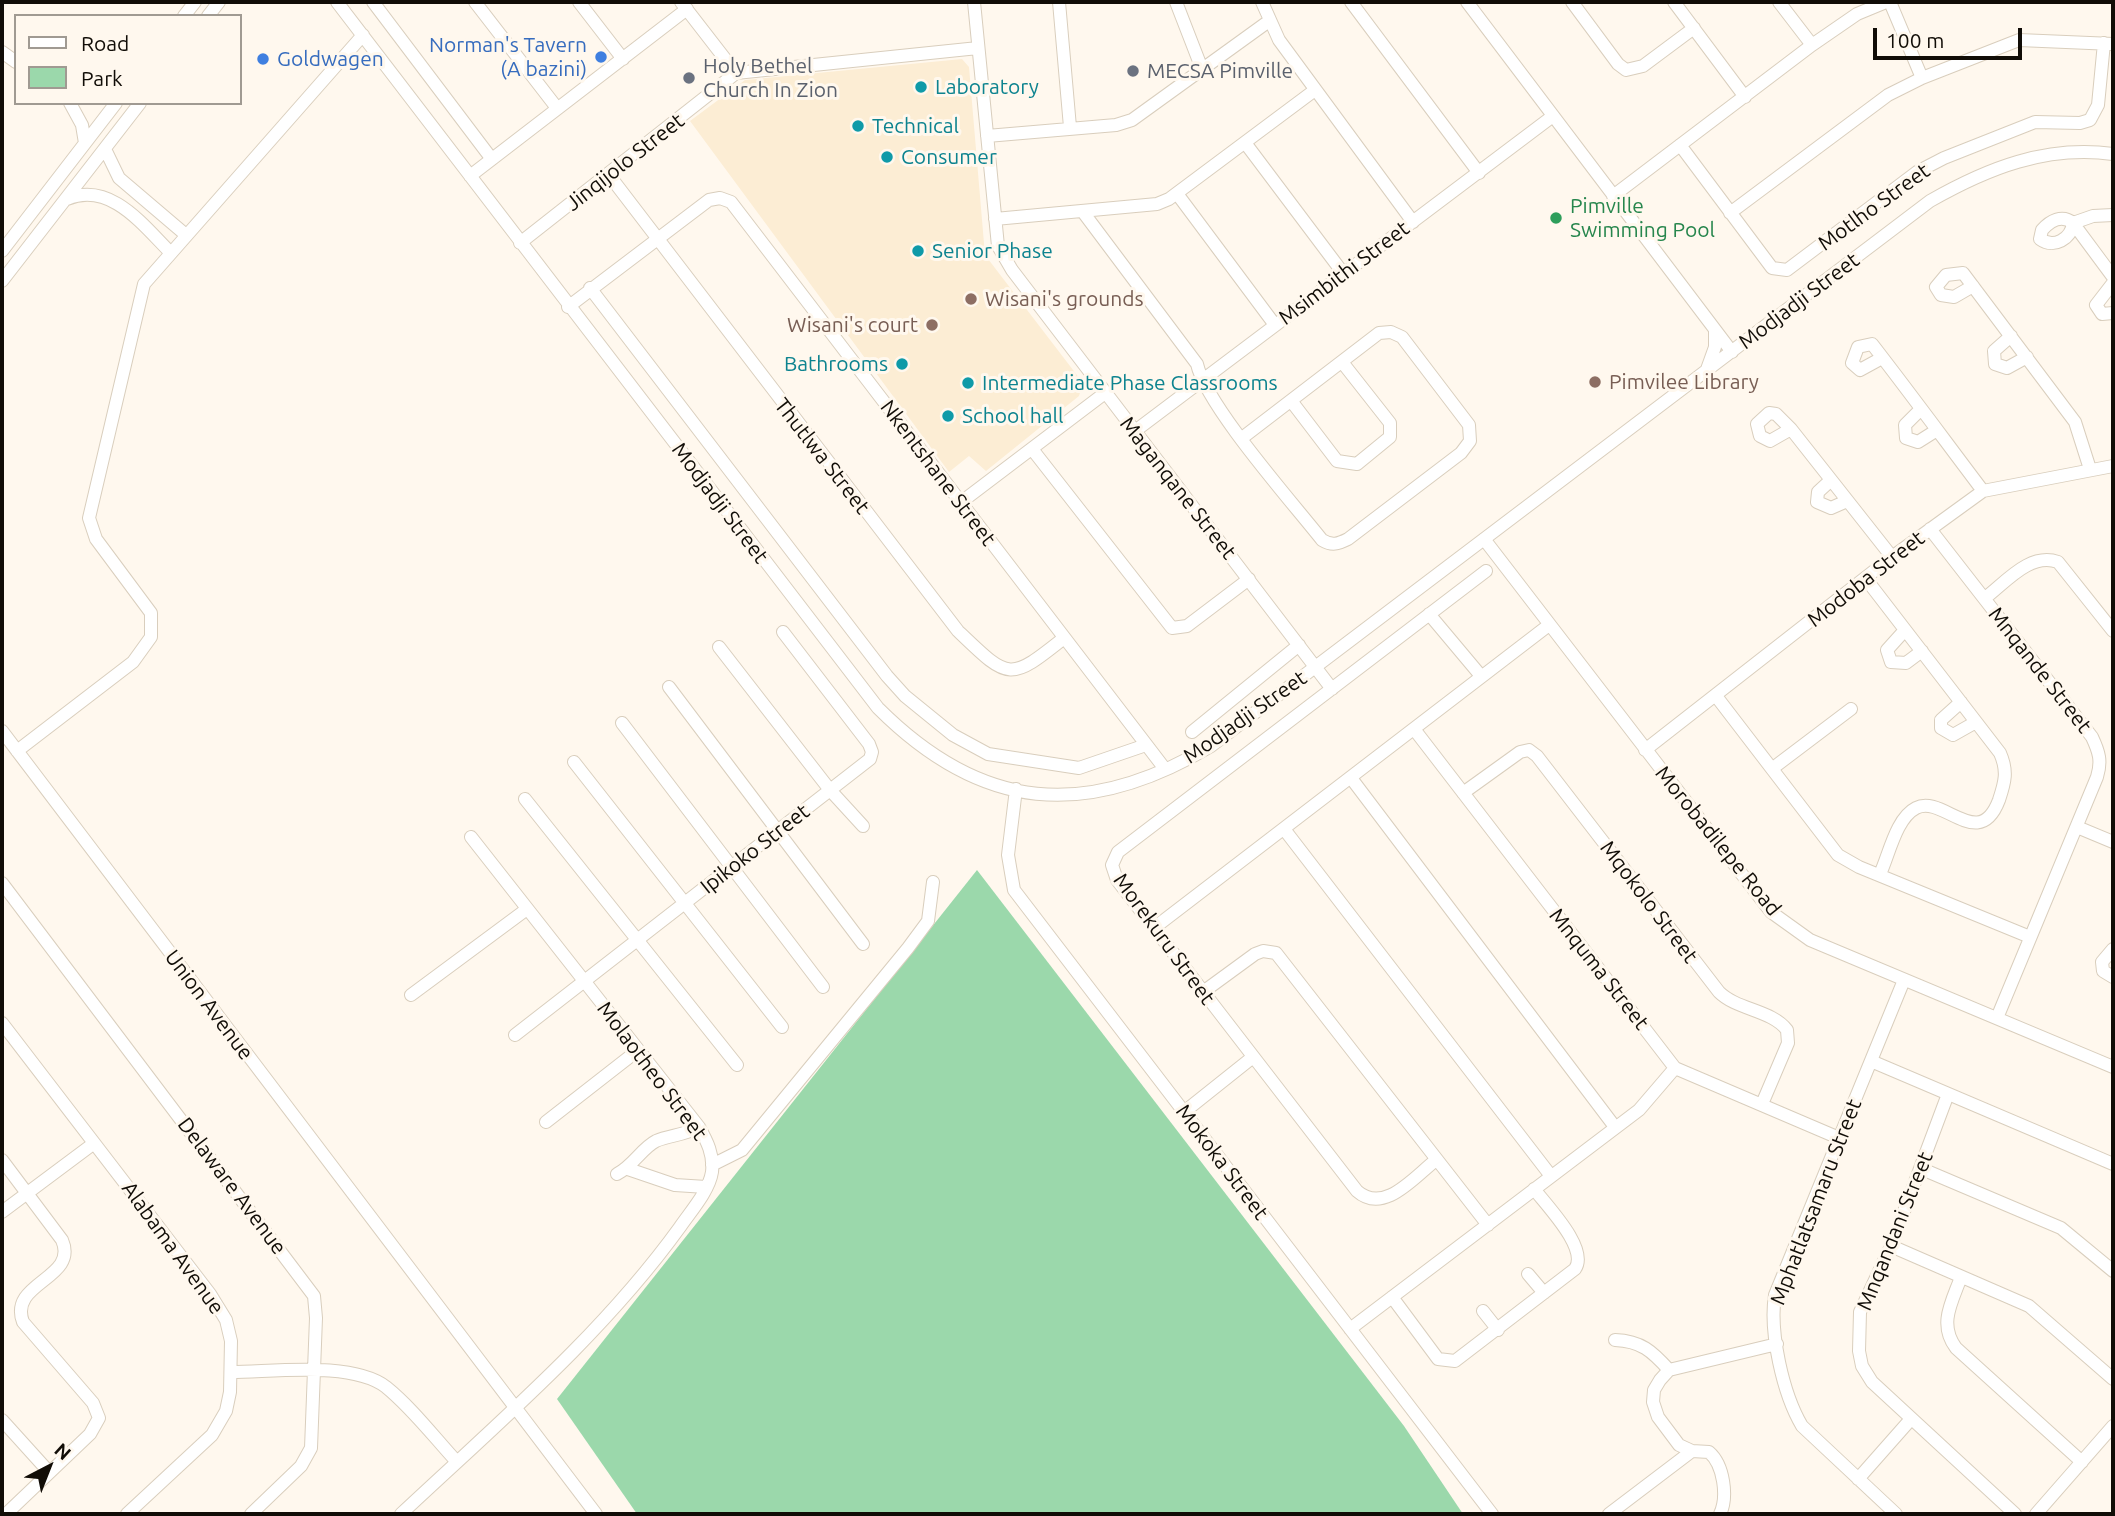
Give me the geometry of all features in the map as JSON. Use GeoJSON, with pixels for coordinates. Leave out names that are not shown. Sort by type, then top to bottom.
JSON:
{"type":"FeatureCollection","features":[{"type":"Feature","properties":{"kind":"street","name":"Modjadji Street"},"geometry":{"type":"LineString","coordinates":[[337,2],[568,307],[878,708],[901,730],[955,769],[985,783],[1016,789],[1087,795],[1165,769],[1211,746],[1930,201],[1988,171],[2043,155],[2085,150],[2113,154]]}},
{"type":"Feature","properties":{"kind":"street"},"geometry":{"type":"LineString","coordinates":[[373,2],[491,158]]}},
{"type":"Feature","properties":{"kind":"street"},"geometry":{"type":"LineString","coordinates":[[475,2],[557,108]]}},
{"type":"Feature","properties":{"kind":"street"},"geometry":{"type":"LineString","coordinates":[[579,2],[623,59]]}},
{"type":"Feature","properties":{"kind":"street","name":"Maganqane Street"},"geometry":{"type":"LineString","coordinates":[[974,2],[998,246],[1012,271],[1332,689]]}},
{"type":"Feature","properties":{"kind":"street"},"geometry":{"type":"LineString","coordinates":[[1059,2],[1070,127]]}},
{"type":"Feature","properties":{"kind":"street"},"geometry":{"type":"LineString","coordinates":[[1176,2],[1202,69]]}},
{"type":"Feature","properties":{"kind":"street"},"geometry":{"type":"LineString","coordinates":[[1262,2],[1279,40],[1413,222]]}},
{"type":"Feature","properties":{"kind":"street"},"geometry":{"type":"LineString","coordinates":[[1351,2],[1479,173]]}},
{"type":"Feature","properties":{"kind":"street"},"geometry":{"type":"LineString","coordinates":[[1467,2],[1732,352]]}},
{"type":"Feature","properties":{"kind":"street"},"geometry":{"type":"LineString","coordinates":[[1572,2],[1618,64],[1629,70],[1643,66],[1694,28]]}},
{"type":"Feature","properties":{"kind":"street"},"geometry":{"type":"LineString","coordinates":[[1674,2],[1745,97]]}},
{"type":"Feature","properties":{"kind":"street"},"geometry":{"type":"LineString","coordinates":[[1779,2],[1812,45]]}},
{"type":"Feature","properties":{"kind":"street"},"geometry":{"type":"LineString","coordinates":[[1613,196],[1812,45],[1857,14],[1888,2],[1922,78]]}},
{"type":"Feature","properties":{"kind":"street"},"geometry":{"type":"LineString","coordinates":[[470,176],[623,59],[684,5],[737,74],[978,48]]}},
{"type":"Feature","properties":{"kind":"street"},"geometry":{"type":"LineString","coordinates":[[986,136],[1116,125],[1132,120],[1269,21]]}},
{"type":"Feature","properties":{"kind":"street"},"geometry":{"type":"LineString","coordinates":[[17,751],[134,662],[151,638],[151,613],[96,539],[90,525],[89,508],[139,297],[147,278],[363,35]]}},
{"type":"Feature","properties":{"kind":"street"},"geometry":{"type":"LineString","coordinates":[[1730,213],[1888,95],[1922,78],[2019,40],[2109,44]]}},
{"type":"Feature","properties":{"kind":"street","name":"Motlho Street"},"geometry":{"type":"LineString","coordinates":[[1680,145],[1773,269],[1790,270],[1917,172],[1944,158],[2035,122],[2080,123],[2090,120],[2098,105],[2109,44]]}},
{"type":"Feature","properties":{"kind":"street","name":"Jinqijolo Street"},"geometry":{"type":"LineString","coordinates":[[520,243],[737,74]]}},
{"type":"Feature","properties":{"kind":"street"},"geometry":{"type":"LineString","coordinates":[[995,219],[1157,204],[1178,195],[1315,90]]}},
{"type":"Feature","properties":{"kind":"street"},"geometry":{"type":"LineString","coordinates":[[71,105],[82,125],[85,143]]}},
{"type":"Feature","properties":{"kind":"street"},"geometry":{"type":"LineString","coordinates":[[2,251],[114,105]]}},
{"type":"Feature","properties":{"kind":"street"},"geometry":{"type":"LineString","coordinates":[[2,281],[138,105]]}},
{"type":"Feature","properties":{"kind":"street","name":"Msimbithi Street"},"geometry":{"type":"LineString","coordinates":[[1135,431],[1553,116]]}},
{"type":"Feature","properties":{"kind":"street"},"geometry":{"type":"LineString","coordinates":[[1246,144],[1343,273]]}},
{"type":"Feature","properties":{"kind":"street"},"geometry":{"type":"LineString","coordinates":[[105,149],[119,178],[186,235]]}},
{"type":"Feature","properties":{"kind":"street","name":"Thutlwa Street"},"geometry":{"type":"LineString","coordinates":[[609,176],[958,631],[1002,667],[1013,671],[1029,666],[1064,638]]}},
{"type":"Feature","properties":{"kind":"street"},"geometry":{"type":"LineString","coordinates":[[64,200],[82,193],[111,199],[170,252]]}},
{"type":"Feature","properties":{"kind":"street"},"geometry":{"type":"LineString","coordinates":[[1178,195],[1275,325]]}},
{"type":"Feature","properties":{"kind":"street","name":"Nkentshane Street"},"geometry":{"type":"LineString","coordinates":[[568,307],[709,200],[720,198],[733,204],[1165,769]]}},
{"type":"Feature","properties":{"kind":"street"},"geometry":{"type":"LineString","coordinates":[[1083,212],[1197,364],[1201,381],[1242,438],[1322,540],[1335,544],[1348,540],[1461,453],[1471,438],[1469,425],[1397,333],[1379,333],[1242,438]]}},
{"type":"Feature","properties":{"kind":"street"},"geometry":{"type":"LineString","coordinates":[[2113,215],[2093,216],[2073,223],[2113,277]]}},
{"type":"Feature","properties":{"kind":"street"},"geometry":{"type":"LineString","coordinates":[[2113,283],[2096,305],[2102,314],[2113,313]]}},
{"type":"Feature","properties":{"kind":"street"},"geometry":{"type":"LineString","coordinates":[[1973,286],[2079,429],[2090,469]]}},
{"type":"Feature","properties":{"kind":"street"},"geometry":{"type":"LineString","coordinates":[[590,288],[887,676],[929,716],[983,753],[1079,768],[1146,745]]}},
{"type":"Feature","properties":{"kind":"street"},"geometry":{"type":"LineString","coordinates":[[1706,372],[1713,354],[1715,331]]}},
{"type":"Feature","properties":{"kind":"street"},"geometry":{"type":"LineString","coordinates":[[2011,337],[1994,351],[1995,363],[2007,368],[2027,357]]}},
{"type":"Feature","properties":{"kind":"street"},"geometry":{"type":"LineString","coordinates":[[1882,358],[1983,491]]}},
{"type":"Feature","properties":{"kind":"street"},"geometry":{"type":"LineString","coordinates":[[1292,402],[1330,453],[1342,464],[1357,464],[1382,446],[1390,437],[1390,423],[1342,362]]}},
{"type":"Feature","properties":{"kind":"street"},"geometry":{"type":"LineString","coordinates":[[960,503],[1105,393]]}},
{"type":"Feature","properties":{"kind":"street"},"geometry":{"type":"LineString","coordinates":[[1921,409],[1905,425],[1906,438],[1918,442],[1937,430]]}},
{"type":"Feature","properties":{"kind":"street"},"geometry":{"type":"LineString","coordinates":[[1791,429],[1892,557]]}},
{"type":"Feature","properties":{"kind":"street"},"geometry":{"type":"LineString","coordinates":[[1032,449],[1172,628],[1187,626],[1249,579]]}},
{"type":"Feature","properties":{"kind":"street","name":"Modoba Street"},"geometry":{"type":"LineString","coordinates":[[1645,750],[1892,557],[1983,491],[2113,466]]}},
{"type":"Feature","properties":{"kind":"street"},"geometry":{"type":"LineString","coordinates":[[1831,480],[1818,492],[1819,506],[1831,508],[1847,501]]}},
{"type":"Feature","properties":{"kind":"street","name":"Mnqande Street"},"geometry":{"type":"LineString","coordinates":[[1930,529],[2092,737],[2099,751],[2101,765],[1997,1018]]}},
{"type":"Feature","properties":{"kind":"street","name":"Morobadilepe Road"},"geometry":{"type":"LineString","coordinates":[[1483,539],[1771,912],[1810,940],[2113,1067]]}},
{"type":"Feature","properties":{"kind":"street"},"geometry":{"type":"LineString","coordinates":[[1985,598],[2033,561],[2047,558],[2059,562],[2113,631]]}},
{"type":"Feature","properties":{"kind":"street","name":"Morekuru Street"},"geometry":{"type":"LineString","coordinates":[[1436,1160],[1385,1199],[1378,1201],[1363,1196],[1154,928],[1115,877],[1112,868],[1116,856],[1486,571]]}},
{"type":"Feature","properties":{"kind":"street"},"geometry":{"type":"LineString","coordinates":[[1866,579],[2000,753],[2006,767],[2006,780],[1990,816],[1978,822],[1965,821],[1929,806],[1917,807],[1904,818],[1880,874]]}},
{"type":"Feature","properties":{"kind":"street"},"geometry":{"type":"LineString","coordinates":[[1429,614],[1481,676]]}},
{"type":"Feature","properties":{"kind":"street"},"geometry":{"type":"LineString","coordinates":[[1154,928],[1549,625]]}},
{"type":"Feature","properties":{"kind":"street"},"geometry":{"type":"LineString","coordinates":[[1905,630],[1891,643],[1886,657],[1898,665],[1906,663],[1922,651]]}},
{"type":"Feature","properties":{"kind":"street","name":"Ipikoko Street"},"geometry":{"type":"LineString","coordinates":[[515,1035],[872,756],[872,748],[783,632]]}},
{"type":"Feature","properties":{"kind":"street"},"geometry":{"type":"LineString","coordinates":[[1192,732],[1300,645]]}},
{"type":"Feature","properties":{"kind":"street"},"geometry":{"type":"LineString","coordinates":[[719,647],[830,790],[863,826]]}},
{"type":"Feature","properties":{"kind":"street"},"geometry":{"type":"LineString","coordinates":[[669,687],[863,943]]}},
{"type":"Feature","properties":{"kind":"street"},"geometry":{"type":"LineString","coordinates":[[1716,696],[1838,855],[2030,937]]}},
{"type":"Feature","properties":{"kind":"street"},"geometry":{"type":"LineString","coordinates":[[1961,702],[1941,720],[1941,728],[1953,736],[1976,722]]}},
{"type":"Feature","properties":{"kind":"street"},"geometry":{"type":"LineString","coordinates":[[1773,768],[1851,709]]}},
{"type":"Feature","properties":{"kind":"street"},"geometry":{"type":"LineString","coordinates":[[622,723],[822,987]]}},
{"type":"Feature","properties":{"kind":"street","name":"Mnquma Street"},"geometry":{"type":"LineString","coordinates":[[1414,729],[1675,1069]]}},
{"type":"Feature","properties":{"kind":"street","name":"Union Avenue"},"geometry":{"type":"LineString","coordinates":[[2,731],[416,1279],[517,1404],[598,1514]]}},
{"type":"Feature","properties":{"kind":"street","name":"Mqokolo Street"},"geometry":{"type":"LineString","coordinates":[[1463,793],[1520,752],[1529,750],[1538,756],[1718,992],[1737,1006],[1778,1022],[1787,1030],[1788,1043],[1762,1104]]}},
{"type":"Feature","properties":{"kind":"street"},"geometry":{"type":"LineString","coordinates":[[574,762],[782,1027]]}},
{"type":"Feature","properties":{"kind":"street"},"geometry":{"type":"LineString","coordinates":[[1351,778],[1615,1127]]}},
{"type":"Feature","properties":{"kind":"street","name":"Mokoka Street"},"geometry":{"type":"LineString","coordinates":[[1016,789],[1008,855],[1014,890],[1492,1514]]}},
{"type":"Feature","properties":{"kind":"street"},"geometry":{"type":"LineString","coordinates":[[525,799],[737,1065]]}},
{"type":"Feature","properties":{"kind":"street"},"geometry":{"type":"LineString","coordinates":[[2077,827],[2113,842]]}},
{"type":"Feature","properties":{"kind":"street"},"geometry":{"type":"LineString","coordinates":[[1284,829],[1551,1177]]}},
{"type":"Feature","properties":{"kind":"street","name":"Molaotheo Street"},"geometry":{"type":"LineString","coordinates":[[401,1514],[517,1404],[636,1285],[706,1187],[712,1166],[708,1143],[699,1127],[471,837]]}},
{"type":"Feature","properties":{"kind":"street","name":"Delaware Avenue"},"geometry":{"type":"LineString","coordinates":[[2,883],[307,1284],[315,1305],[309,1454],[301,1466],[251,1514]]}},
{"type":"Feature","properties":{"kind":"street"},"geometry":{"type":"LineString","coordinates":[[712,1166],[742,1150],[908,947],[928,921],[933,883]]}},
{"type":"Feature","properties":{"kind":"street"},"geometry":{"type":"LineString","coordinates":[[411,995],[527,909]]}},
{"type":"Feature","properties":{"kind":"street"},"geometry":{"type":"LineString","coordinates":[[2113,950],[2102,962],[2103,971],[2113,977]]}},
{"type":"Feature","properties":{"kind":"street"},"geometry":{"type":"LineString","coordinates":[[1203,992],[1255,954],[1263,951],[1276,953],[1488,1225]]}},
{"type":"Feature","properties":{"kind":"street","name":"Mphatlatsamaru Street"},"geometry":{"type":"LineString","coordinates":[[1896,1514],[1802,1426],[1793,1410],[1777,1344],[1773,1311],[1775,1295],[1904,980]]}},
{"type":"Feature","properties":{"kind":"street","name":"Alabama Avenue"},"geometry":{"type":"LineString","coordinates":[[2,1023],[220,1309],[229,1331],[231,1372],[226,1411],[218,1426],[127,1514]]}},
{"type":"Feature","properties":{"kind":"street"},"geometry":{"type":"LineString","coordinates":[[546,1122],[637,1051]]}},
{"type":"Feature","properties":{"kind":"street"},"geometry":{"type":"LineString","coordinates":[[1184,1112],[1253,1057]]}},
{"type":"Feature","properties":{"kind":"street"},"geometry":{"type":"LineString","coordinates":[[1871,1061],[2113,1164]]}},
{"type":"Feature","properties":{"kind":"street"},"geometry":{"type":"LineString","coordinates":[[1350,1329],[1639,1110],[1675,1069],[1839,1138]]}},
{"type":"Feature","properties":{"kind":"street","name":"Mnqandani Street"},"geometry":{"type":"LineString","coordinates":[[1948,1094],[1922,1170],[1860,1312],[1859,1351],[1862,1366],[1872,1382],[2015,1514]]}},
{"type":"Feature","properties":{"kind":"street"},"geometry":{"type":"LineString","coordinates":[[699,1127],[683,1136],[654,1142],[623,1172],[675,1185],[706,1187]]}},
{"type":"Feature","properties":{"kind":"street"},"geometry":{"type":"LineString","coordinates":[[2,1212],[93,1144]]}},
{"type":"Feature","properties":{"kind":"street"},"geometry":{"type":"LineString","coordinates":[[2,1160],[62,1240],[65,1257],[60,1266],[24,1296],[19,1305],[20,1316],[30,1334],[99,1413],[95,1428],[6,1514]]}},
{"type":"Feature","properties":{"kind":"street"},"geometry":{"type":"LineString","coordinates":[[1922,1170],[2061,1228],[2113,1271]]}},
{"type":"Feature","properties":{"kind":"street"},"geometry":{"type":"LineString","coordinates":[[1392,1297],[1438,1359],[1446,1362],[1455,1361],[1497,1330],[1575,1269],[1580,1259],[1572,1239],[1534,1189]]}},
{"type":"Feature","properties":{"kind":"street"},"geometry":{"type":"LineString","coordinates":[[1891,1246],[2029,1306],[2113,1379]]}},
{"type":"Feature","properties":{"kind":"street"},"geometry":{"type":"LineString","coordinates":[[1528,1273],[1544,1293]]}},
{"type":"Feature","properties":{"kind":"street"},"geometry":{"type":"LineString","coordinates":[[1961,1277],[1945,1324],[1947,1336],[1956,1348],[2082,1462]]}},
{"type":"Feature","properties":{"kind":"street"},"geometry":{"type":"LineString","coordinates":[[1483,1311],[1497,1330]]}},
{"type":"Feature","properties":{"kind":"street"},"geometry":{"type":"LineString","coordinates":[[1615,1340],[1633,1341],[1646,1346],[1669,1370]]}},
{"type":"Feature","properties":{"kind":"street"},"geometry":{"type":"LineString","coordinates":[[1720,1514],[1724,1493],[1716,1459],[1709,1452],[1692,1451],[1679,1445],[1666,1428],[1653,1402],[1654,1390],[1669,1370],[1777,1344]]}},
{"type":"Feature","properties":{"kind":"street"},"geometry":{"type":"LineString","coordinates":[[231,1372],[356,1374],[386,1388],[457,1462]]}},
{"type":"Feature","properties":{"kind":"street"},"geometry":{"type":"LineString","coordinates":[[1857,1479],[1911,1419]]}},
{"type":"Feature","properties":{"kind":"street"},"geometry":{"type":"LineString","coordinates":[[2,1420],[50,1472]]}},
{"type":"Feature","properties":{"kind":"street"},"geometry":{"type":"LineString","coordinates":[[2036,1514],[2113,1426]]}},
{"type":"Feature","properties":{"kind":"street"},"geometry":{"type":"LineString","coordinates":[[1609,1514],[1692,1451]]}},
{"type":"Feature","properties":{"kind":"shaded area"},"geometry":{"type":"Polygon","coordinates":[[[962,59],[969,67],[985,255],[1083,383],[1079,396],[986,471],[969,456],[949,472],[690,121],[745,80],[962,59]]]}},
{"type":"Feature","properties":{"kind":"green space"},"geometry":{"type":"Polygon","coordinates":[[[977,870],[1404,1426],[1463,1514],[637,1514],[557,1399],[977,870]]]}},
{"type":"Feature","properties":{"kind":"place","name":"Norman's Tavern (A bazini)"},"geometry":{"type":"Point","coordinates":[601,57]}},
{"type":"Feature","properties":{"kind":"place","name":"Goldwagen"},"geometry":{"type":"Point","coordinates":[263,59]}},
{"type":"Feature","properties":{"kind":"place","name":"MECSA Pimville"},"geometry":{"type":"Point","coordinates":[1133,71]}},
{"type":"Feature","properties":{"kind":"place","name":"Holy Bethel Church In Zion"},"geometry":{"type":"Point","coordinates":[689,78]}},
{"type":"Feature","properties":{"kind":"place","name":"Laboratory"},"geometry":{"type":"Point","coordinates":[921,87]}},
{"type":"Feature","properties":{"kind":"place","name":"Technical"},"geometry":{"type":"Point","coordinates":[858,126]}},
{"type":"Feature","properties":{"kind":"place","name":"Consumer"},"geometry":{"type":"Point","coordinates":[887,157]}},
{"type":"Feature","properties":{"kind":"place","name":"Pimville Swimming Pool"},"geometry":{"type":"Point","coordinates":[1556,218]}},
{"type":"Feature","properties":{"kind":"place","name":"Senior Phase"},"geometry":{"type":"Point","coordinates":[918,251]}},
{"type":"Feature","properties":{"kind":"place","name":"Wisani's grounds"},"geometry":{"type":"Point","coordinates":[971,299]}},
{"type":"Feature","properties":{"kind":"place","name":"Wisani's court"},"geometry":{"type":"Point","coordinates":[932,325]}},
{"type":"Feature","properties":{"kind":"place","name":"Bathrooms"},"geometry":{"type":"Point","coordinates":[902,364]}},
{"type":"Feature","properties":{"kind":"place","name":"Pimvilee Library"},"geometry":{"type":"Point","coordinates":[1595,382]}},
{"type":"Feature","properties":{"kind":"place","name":"Intermediate Phase Classrooms"},"geometry":{"type":"Point","coordinates":[968,383]}},
{"type":"Feature","properties":{"kind":"place","name":"School hall"},"geometry":{"type":"Point","coordinates":[948,416]}}]}
